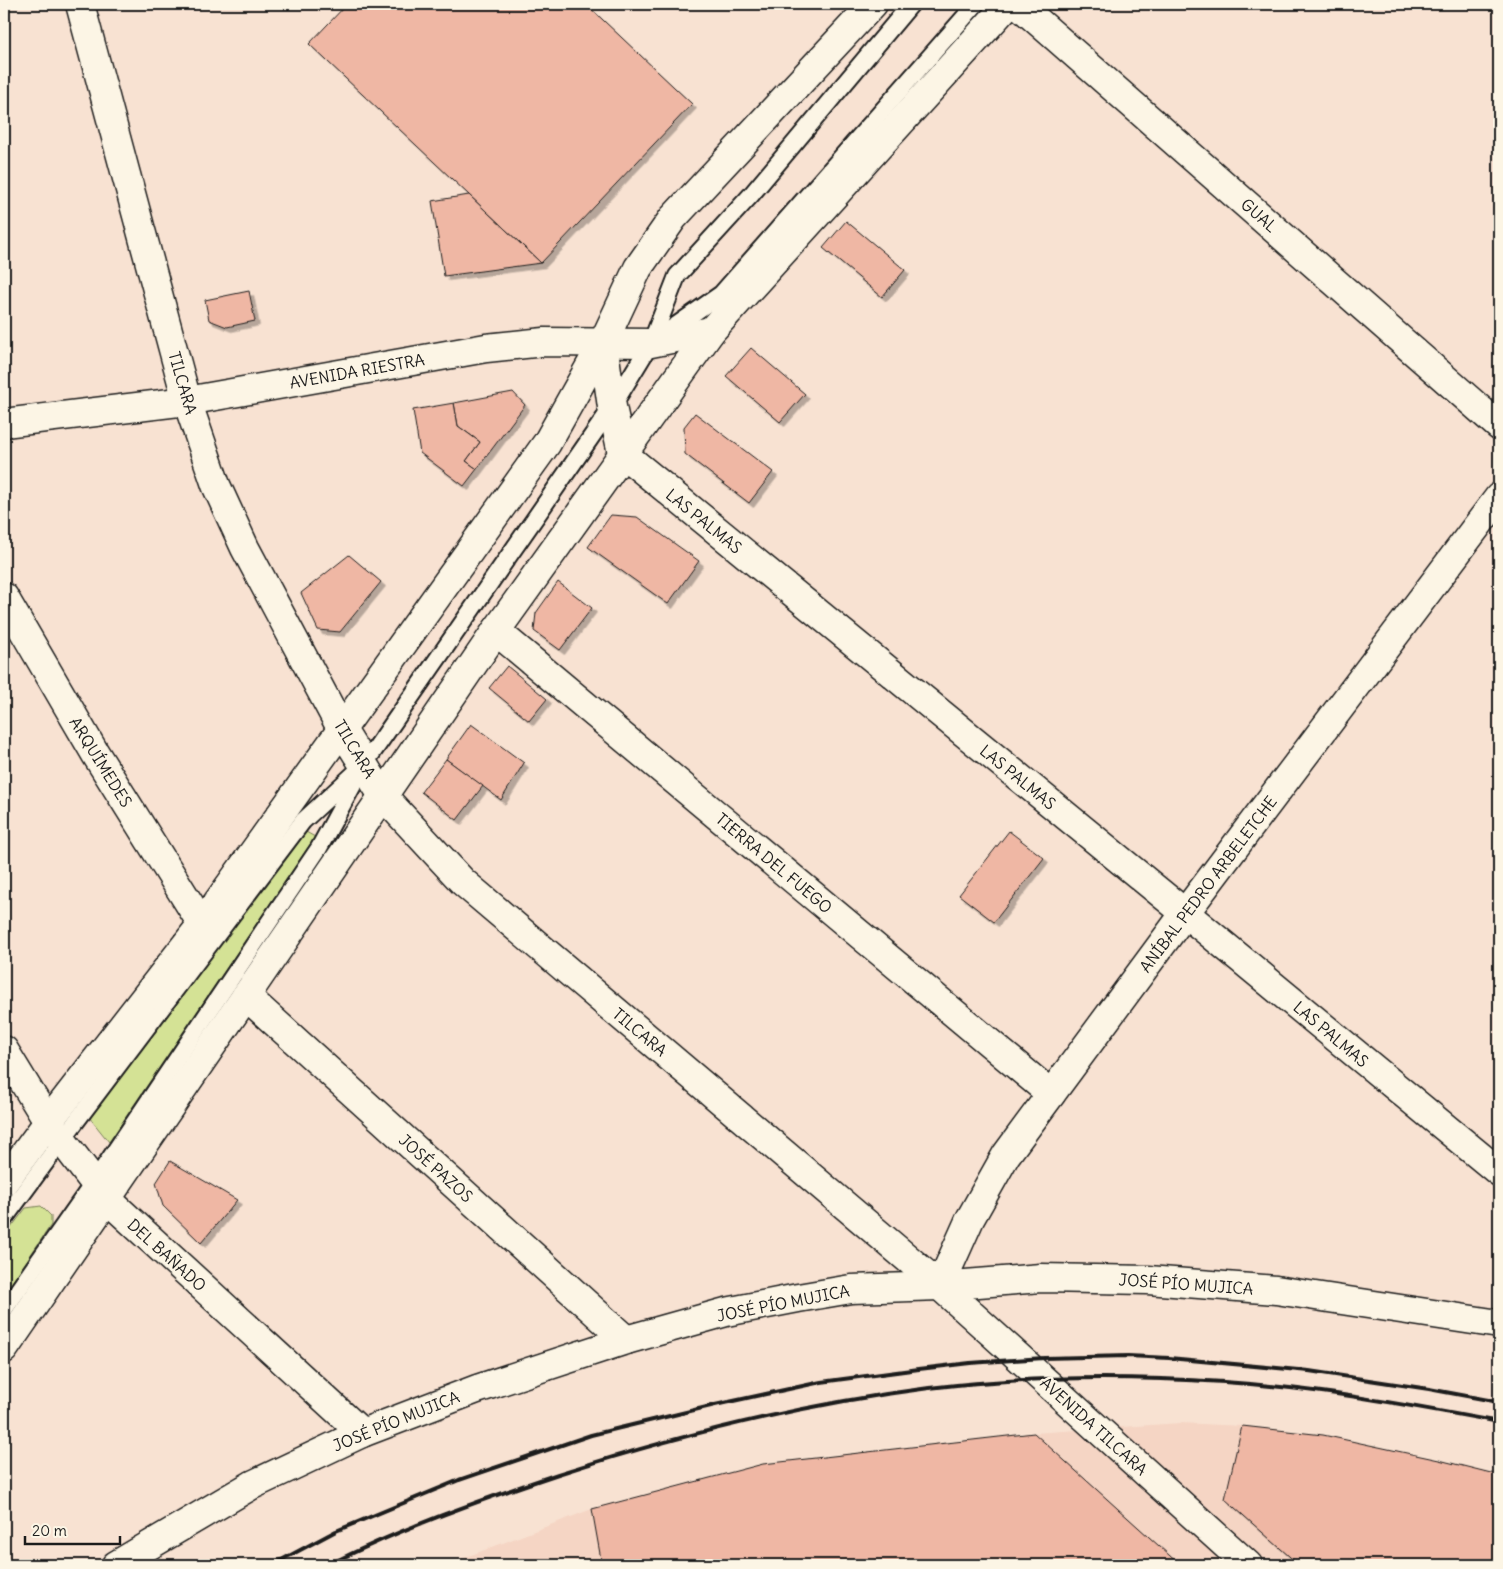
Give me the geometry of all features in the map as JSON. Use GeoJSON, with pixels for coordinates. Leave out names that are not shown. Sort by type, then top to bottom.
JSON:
{"type":"FeatureCollection","features":[{"type":"Feature","properties":{"kind":"street","name":"TILCARA"},"geometry":{"type":"LineString","coordinates":[[80,4],[187,401],[216,485],[245,548],[342,730],[383,796],[463,882],[940,1286]]}},
{"type":"Feature","properties":{"kind":"street"},"geometry":{"type":"LineString","coordinates":[[4,1182],[55,1131],[547,443],[603,343],[638,268],[673,218],[873,4]]}},
{"type":"Feature","properties":{"kind":"street"},"geometry":{"type":"LineString","coordinates":[[4,1349],[100,1191],[246,996],[496,631],[711,330],[1008,4]]}},
{"type":"Feature","properties":{"kind":"street","name":"GUAL"},"geometry":{"type":"LineString","coordinates":[[1018,4],[1499,426]]}},
{"type":"Feature","properties":{"kind":"street","name":"AVENIDA RIESTRA"},"geometry":{"type":"LineString","coordinates":[[4,423],[187,401],[486,348],[544,342],[651,343],[711,330]]}},
{"type":"Feature","properties":{"kind":"street"},"geometry":{"type":"LineString","coordinates":[[603,343],[612,407],[622,453]]}},
{"type":"Feature","properties":{"kind":"street","name":"LAS PALMAS"},"geometry":{"type":"LineString","coordinates":[[622,453],[1499,1172]]}},
{"type":"Feature","properties":{"kind":"street","name":"ANÍBAL PEDRO ARBELETCHE"},"geometry":{"type":"LineString","coordinates":[[940,1286],[970,1220],[1002,1162],[1185,913],[1499,497]]}},
{"type":"Feature","properties":{"kind":"street","name":"ARQUÍMEDES"},"geometry":{"type":"LineString","coordinates":[[4,598],[94,753],[202,924]]}},
{"type":"Feature","properties":{"kind":"street","name":"TIERRA DEL FUEGO"},"geometry":{"type":"LineString","coordinates":[[496,631],[1051,1094]]}},
{"type":"Feature","properties":{"kind":"street","name":"JOSÉ PAZOS"},"geometry":{"type":"LineString","coordinates":[[246,996],[626,1340]]}},
{"type":"Feature","properties":{"kind":"street","name":"DEL BAÑADO"},"geometry":{"type":"LineString","coordinates":[[4,1050],[55,1131],[100,1191],[362,1432]]}},
{"type":"Feature","properties":{"kind":"street","name":"JOSÉ PÍO MUJICA"},"geometry":{"type":"LineString","coordinates":[[116,1565],[252,1484],[362,1432],[477,1389],[626,1340],[726,1312],[851,1288],[940,1286],[1041,1278],[1148,1280],[1276,1290],[1499,1324]]}},
{"type":"Feature","properties":{"kind":"street","name":"AVENIDA TILCARA"},"geometry":{"type":"LineString","coordinates":[[940,1286],[1248,1565]]}},
{"type":"Feature","properties":{"kind":"lane"},"geometry":{"type":"LineString","coordinates":[[4,1310],[100,1191],[319,848],[364,764],[612,407],[651,343],[677,276],[751,195],[911,4]]}},
{"type":"Feature","properties":{"kind":"lane"},"geometry":{"type":"LineString","coordinates":[[651,343],[721,294],[976,4]]}},
{"type":"Feature","properties":{"kind":"lane"},"geometry":{"type":"LineString","coordinates":[[4,1219],[55,1131],[303,821],[364,764]]}},
{"type":"Feature","properties":{"kind":"shaded area"},"geometry":{"type":"Polygon","coordinates":[[[1180,1423],[1242,1426],[1323,1435],[1499,1475],[1499,1565],[445,1565],[592,1509],[762,1464],[1034,1433],[1180,1423]]]}},
{"type":"Feature","properties":{"kind":"green space"},"geometry":{"type":"Polygon","coordinates":[[[306,832],[315,837],[109,1142],[89,1117],[306,832]]]}},
{"type":"Feature","properties":{"kind":"green space"},"geometry":{"type":"Polygon","coordinates":[[[41,1206],[51,1216],[51,1225],[4,1294],[4,1237],[26,1208],[41,1206]]]}},
{"type":"Feature","properties":{"kind":"building"},"geometry":{"type":"Polygon","coordinates":[[[347,4],[586,4],[692,104],[541,263],[309,44],[347,4]]]}},
{"type":"Feature","properties":{"kind":"building"},"geometry":{"type":"Polygon","coordinates":[[[469,195],[541,263],[444,276],[432,201],[469,195]]]}},
{"type":"Feature","properties":{"kind":"building"},"geometry":{"type":"Polygon","coordinates":[[[846,221],[905,270],[882,297],[823,248],[846,221]]]}},
{"type":"Feature","properties":{"kind":"building"},"geometry":{"type":"Polygon","coordinates":[[[249,291],[255,321],[227,327],[209,320],[205,300],[249,291]]]}},
{"type":"Feature","properties":{"kind":"building"},"geometry":{"type":"Polygon","coordinates":[[[751,348],[805,394],[780,422],[726,376],[751,348]]]}},
{"type":"Feature","properties":{"kind":"building"},"geometry":{"type":"Polygon","coordinates":[[[513,392],[525,405],[477,469],[466,461],[480,442],[458,426],[454,403],[513,392]]]}},
{"type":"Feature","properties":{"kind":"building"},"geometry":{"type":"Polygon","coordinates":[[[454,403],[458,426],[480,442],[466,461],[477,469],[464,486],[420,453],[413,410],[454,403]]]}},
{"type":"Feature","properties":{"kind":"building"},"geometry":{"type":"Polygon","coordinates":[[[695,413],[773,472],[749,503],[685,454],[684,427],[695,413]]]}},
{"type":"Feature","properties":{"kind":"building"},"geometry":{"type":"Polygon","coordinates":[[[611,515],[637,517],[699,561],[668,604],[588,547],[611,515]]]}},
{"type":"Feature","properties":{"kind":"building"},"geometry":{"type":"Polygon","coordinates":[[[349,555],[381,582],[340,632],[318,630],[301,593],[349,555]]]}},
{"type":"Feature","properties":{"kind":"building"},"geometry":{"type":"Polygon","coordinates":[[[558,582],[592,608],[560,650],[534,631],[536,613],[558,582]]]}},
{"type":"Feature","properties":{"kind":"building"},"geometry":{"type":"Polygon","coordinates":[[[507,666],[547,699],[529,721],[489,688],[507,666]]]}},
{"type":"Feature","properties":{"kind":"building"},"geometry":{"type":"Polygon","coordinates":[[[471,724],[524,763],[501,800],[446,759],[471,724]]]}},
{"type":"Feature","properties":{"kind":"building"},"geometry":{"type":"Polygon","coordinates":[[[446,759],[483,786],[457,820],[421,792],[446,759]]]}},
{"type":"Feature","properties":{"kind":"building"},"geometry":{"type":"Polygon","coordinates":[[[1009,831],[1044,858],[994,922],[959,895],[1009,831]]]}},
{"type":"Feature","properties":{"kind":"building"},"geometry":{"type":"Polygon","coordinates":[[[170,1161],[237,1200],[201,1243],[163,1206],[156,1183],[170,1161]]]}},
{"type":"Feature","properties":{"kind":"building"},"geometry":{"type":"Polygon","coordinates":[[[1242,1426],[1323,1435],[1499,1475],[1499,1565],[1299,1565],[1225,1499],[1242,1426]]]}},
{"type":"Feature","properties":{"kind":"building"},"geometry":{"type":"Polygon","coordinates":[[[1034,1433],[1180,1565],[602,1565],[592,1509],[763,1464],[1034,1433]]]}},
{"type":"Feature","properties":{"kind":"railway"},"geometry":{"type":"LineString","coordinates":[[272,1565],[336,1531],[459,1480],[591,1435],[821,1382],[970,1363],[1044,1358],[1128,1356],[1309,1371],[1429,1389],[1499,1402]]}},
{"type":"Feature","properties":{"kind":"railway"},"geometry":{"type":"LineString","coordinates":[[328,1565],[384,1539],[470,1504],[649,1446],[788,1412],[929,1388],[1002,1381],[1076,1378],[1224,1382],[1293,1388],[1397,1403],[1499,1422]]}}]}
